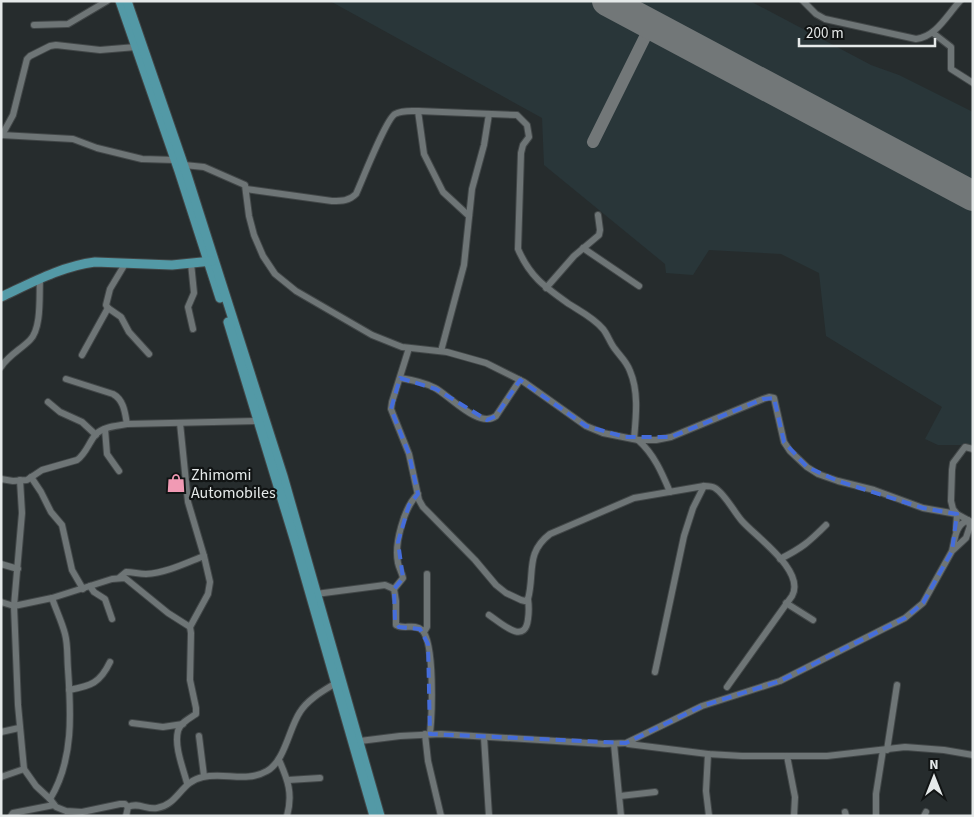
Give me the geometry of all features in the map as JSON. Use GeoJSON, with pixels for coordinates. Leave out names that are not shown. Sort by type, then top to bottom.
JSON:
{"type":"FeatureCollection","features":[{"type":"Feature","properties":{"kind":"main road"},"geometry":{"type":"LineString","coordinates":[[120,1],[212,261],[283,476],[380,816]]}},
{"type":"Feature","properties":{"kind":"main road"},"geometry":{"type":"LineString","coordinates":[[127,1],[184,165],[374,816]]}},
{"type":"Feature","properties":{"kind":"main road"},"geometry":{"type":"LineString","coordinates":[[1,297],[40,279],[85,263],[172,265],[212,261]]}},
{"type":"Feature","properties":{"kind":"street"},"geometry":{"type":"LineString","coordinates":[[34,25],[68,24],[107,1]]}},
{"type":"Feature","properties":{"kind":"street"},"geometry":{"type":"LineString","coordinates":[[803,1],[816,14],[830,20],[909,38],[920,38],[932,32],[960,1]]}},
{"type":"Feature","properties":{"kind":"street"},"geometry":{"type":"LineString","coordinates":[[932,32],[951,47],[951,69],[973,83]]}},
{"type":"Feature","properties":{"kind":"street"},"geometry":{"type":"LineString","coordinates":[[136,47],[100,50],[56,45],[30,56],[25,64],[13,115],[2,132],[73,139],[97,148],[142,159],[175,160]]}},
{"type":"Feature","properties":{"kind":"street"},"geometry":{"type":"LineString","coordinates":[[246,189],[332,201],[351,199],[356,194],[387,124],[393,115],[403,111],[517,115],[527,125],[529,137],[523,145],[521,153],[518,249],[534,277],[546,288],[603,329],[626,362],[631,371],[634,390],[636,440]]}},
{"type":"Feature","properties":{"kind":"street"},"geometry":{"type":"LineString","coordinates":[[418,111],[424,154],[443,192],[468,216]]}},
{"type":"Feature","properties":{"kind":"street"},"geometry":{"type":"LineString","coordinates":[[441,351],[464,265],[472,189],[484,145],[489,114]]}},
{"type":"Feature","properties":{"kind":"street"},"geometry":{"type":"LineString","coordinates":[[184,165],[204,167],[240,181],[246,189],[249,216],[254,235],[263,256],[275,274],[296,290],[372,335],[402,347],[441,351],[486,363],[520,380],[586,426],[603,433],[636,440],[671,438],[770,397],[774,398],[784,442],[790,451],[807,467],[818,474],[874,490],[923,508],[956,514],[971,522]]}},
{"type":"Feature","properties":{"kind":"street"},"geometry":{"type":"LineString","coordinates":[[546,288],[574,256],[599,235],[598,215]]}},
{"type":"Feature","properties":{"kind":"street"},"geometry":{"type":"LineString","coordinates":[[584,248],[639,286]]}},
{"type":"Feature","properties":{"kind":"street"},"geometry":{"type":"LineString","coordinates":[[191,263],[194,293],[188,307],[193,329]]}},
{"type":"Feature","properties":{"kind":"street"},"geometry":{"type":"LineString","coordinates":[[125,264],[110,289],[106,301],[108,308],[121,317],[128,332],[149,354]]}},
{"type":"Feature","properties":{"kind":"street"},"geometry":{"type":"LineString","coordinates":[[1,367],[6,359],[31,340],[36,329],[40,279]]}},
{"type":"Feature","properties":{"kind":"street"},"geometry":{"type":"LineString","coordinates":[[82,355],[108,308]]}},
{"type":"Feature","properties":{"kind":"street"},"geometry":{"type":"LineString","coordinates":[[409,348],[391,409],[409,454],[422,507],[496,585],[506,593],[521,600],[528,599]]}},
{"type":"Feature","properties":{"kind":"street"},"geometry":{"type":"LineString","coordinates":[[400,378],[417,381],[436,389],[466,410],[487,420],[496,416],[520,380]]}},
{"type":"Feature","properties":{"kind":"street"},"geometry":{"type":"LineString","coordinates":[[66,380],[118,397],[123,405],[128,424]]}},
{"type":"Feature","properties":{"kind":"street"},"geometry":{"type":"LineString","coordinates":[[48,402],[60,412],[82,422],[96,434]]}},
{"type":"Feature","properties":{"kind":"street"},"geometry":{"type":"LineString","coordinates":[[1,479],[27,480],[42,470],[77,460],[82,457],[96,434],[105,429],[128,424],[259,421]]}},
{"type":"Feature","properties":{"kind":"street"},"geometry":{"type":"LineString","coordinates":[[180,423],[188,502],[210,578],[208,594],[190,627],[190,680],[196,714],[178,730],[178,745],[187,783]]}},
{"type":"Feature","properties":{"kind":"street"},"geometry":{"type":"LineString","coordinates":[[105,429],[107,454],[119,471]]}},
{"type":"Feature","properties":{"kind":"street"},"geometry":{"type":"LineString","coordinates":[[636,440],[647,448],[654,458],[670,492]]}},
{"type":"Feature","properties":{"kind":"street"},"geometry":{"type":"LineString","coordinates":[[626,744],[702,706],[780,681],[905,618],[923,603],[952,551],[956,533],[956,514],[951,501],[953,463],[965,447],[973,449]]}},
{"type":"Feature","properties":{"kind":"street"},"geometry":{"type":"LineString","coordinates":[[31,477],[42,492],[51,512],[62,525],[72,570],[87,588],[105,599],[112,619]]}},
{"type":"Feature","properties":{"kind":"street"},"geometry":{"type":"LineString","coordinates":[[20,480],[22,513],[14,606],[24,769],[55,807],[66,811],[82,812],[120,804],[125,804],[128,807],[138,804],[155,808],[176,798],[187,783],[204,776],[239,778],[254,776],[268,771],[279,760],[292,726],[301,710],[313,698],[336,683]]}},
{"type":"Feature","properties":{"kind":"street"},"geometry":{"type":"LineString","coordinates":[[655,672],[684,536],[693,508],[704,486]]}},
{"type":"Feature","properties":{"kind":"street"},"geometry":{"type":"LineString","coordinates":[[489,615],[519,633],[523,632],[526,628],[533,556],[543,539],[561,529],[626,501],[642,496],[710,486],[718,491],[757,537],[775,551],[792,576],[795,592],[727,686]]}},
{"type":"Feature","properties":{"kind":"street"},"geometry":{"type":"LineString","coordinates":[[394,589],[403,578],[398,559],[398,542],[401,529],[409,505],[418,494]]}},
{"type":"Feature","properties":{"kind":"street"},"geometry":{"type":"LineString","coordinates":[[956,533],[962,522],[971,522]]}},
{"type":"Feature","properties":{"kind":"street"},"geometry":{"type":"LineString","coordinates":[[966,538],[971,522]]}},
{"type":"Feature","properties":{"kind":"street"},"geometry":{"type":"LineString","coordinates":[[780,558],[797,551],[826,524]]}},
{"type":"Feature","properties":{"kind":"street"},"geometry":{"type":"LineString","coordinates":[[952,551],[973,533]]}},
{"type":"Feature","properties":{"kind":"street"},"geometry":{"type":"LineString","coordinates":[[1,602],[14,606],[52,598],[120,577],[126,572],[154,573],[204,556]]}},
{"type":"Feature","properties":{"kind":"street"},"geometry":{"type":"LineString","coordinates":[[1,564],[18,569]]}},
{"type":"Feature","properties":{"kind":"street"},"geometry":{"type":"LineString","coordinates":[[424,632],[427,626],[427,574]]}},
{"type":"Feature","properties":{"kind":"street"},"geometry":{"type":"LineString","coordinates":[[120,577],[125,578],[168,613],[190,627]]}},
{"type":"Feature","properties":{"kind":"street"},"geometry":{"type":"LineString","coordinates":[[316,594],[385,585],[394,589],[396,594],[396,625],[399,627],[416,627],[424,632],[430,658],[432,711],[427,734],[427,755],[441,816]]}},
{"type":"Feature","properties":{"kind":"street"},"geometry":{"type":"LineString","coordinates":[[52,598],[65,634],[69,690],[69,734],[55,807]]}},
{"type":"Feature","properties":{"kind":"street"},"geometry":{"type":"LineString","coordinates":[[786,604],[813,620]]}},
{"type":"Feature","properties":{"kind":"street"},"geometry":{"type":"LineString","coordinates":[[69,690],[81,688],[97,681],[102,677],[110,662]]}},
{"type":"Feature","properties":{"kind":"street"},"geometry":{"type":"LineString","coordinates":[[876,816],[876,794],[897,685]]}},
{"type":"Feature","properties":{"kind":"street"},"geometry":{"type":"LineString","coordinates":[[132,723],[163,727],[183,724]]}},
{"type":"Feature","properties":{"kind":"street"},"geometry":{"type":"LineString","coordinates":[[1,732],[20,728]]}},
{"type":"Feature","properties":{"kind":"street"},"geometry":{"type":"LineString","coordinates":[[360,741],[427,734],[626,744],[708,754],[827,756],[905,747],[960,751],[973,754]]}},
{"type":"Feature","properties":{"kind":"street"},"geometry":{"type":"LineString","coordinates":[[198,736],[204,776]]}},
{"type":"Feature","properties":{"kind":"street"},"geometry":{"type":"LineString","coordinates":[[484,737],[489,816]]}},
{"type":"Feature","properties":{"kind":"street"},"geometry":{"type":"LineString","coordinates":[[614,744],[622,816]]}},
{"type":"Feature","properties":{"kind":"street"},"geometry":{"type":"LineString","coordinates":[[708,754],[706,791],[709,816]]}},
{"type":"Feature","properties":{"kind":"street"},"geometry":{"type":"LineString","coordinates":[[787,756],[795,797],[794,816]]}},
{"type":"Feature","properties":{"kind":"street"},"geometry":{"type":"LineString","coordinates":[[279,760],[288,780],[291,798],[288,816]]}},
{"type":"Feature","properties":{"kind":"street"},"geometry":{"type":"LineString","coordinates":[[1,777],[24,769]]}},
{"type":"Feature","properties":{"kind":"street"},"geometry":{"type":"LineString","coordinates":[[288,780],[320,778]]}},
{"type":"Feature","properties":{"kind":"street"},"geometry":{"type":"LineString","coordinates":[[620,796],[655,792]]}},
{"type":"Feature","properties":{"kind":"street"},"geometry":{"type":"LineString","coordinates":[[11,816],[13,813],[55,807]]}},
{"type":"Feature","properties":{"kind":"street"},"geometry":{"type":"LineString","coordinates":[[126,816],[128,807]]}},
{"type":"Feature","properties":{"kind":"highlighted area"},"geometry":{"type":"Polygon","coordinates":[[[400,378],[436,389],[487,420],[496,416],[520,380],[586,426],[625,437],[671,437],[763,399],[774,398],[784,442],[807,467],[838,481],[923,508],[957,514],[952,551],[923,603],[905,618],[780,681],[702,706],[626,743],[430,734],[428,644],[420,629],[399,627],[395,620],[394,589],[403,578],[398,542],[409,505],[418,494],[409,454],[391,409],[400,378]]]}},
{"type":"Feature","properties":{"kind":"shaded area"},"geometry":{"type":"Polygon","coordinates":[[[330,1],[750,1],[871,65],[899,75],[973,112],[973,448],[966,445],[938,445],[925,439],[942,407],[826,336],[819,273],[781,254],[709,250],[693,275],[666,273],[665,264],[544,165],[542,118],[330,1]]]}},
{"type":"Feature","properties":{"kind":"taxiway"},"geometry":{"type":"LineString","coordinates":[[593,142],[651,25]]}},
{"type":"Feature","properties":{"kind":"runway"},"geometry":{"type":"LineString","coordinates":[[607,1],[973,196]]}},
{"type":"Feature","properties":{"kind":"place","name":"Zhimomi Automobiles"},"geometry":{"type":"Point","coordinates":[176,483]}}]}
